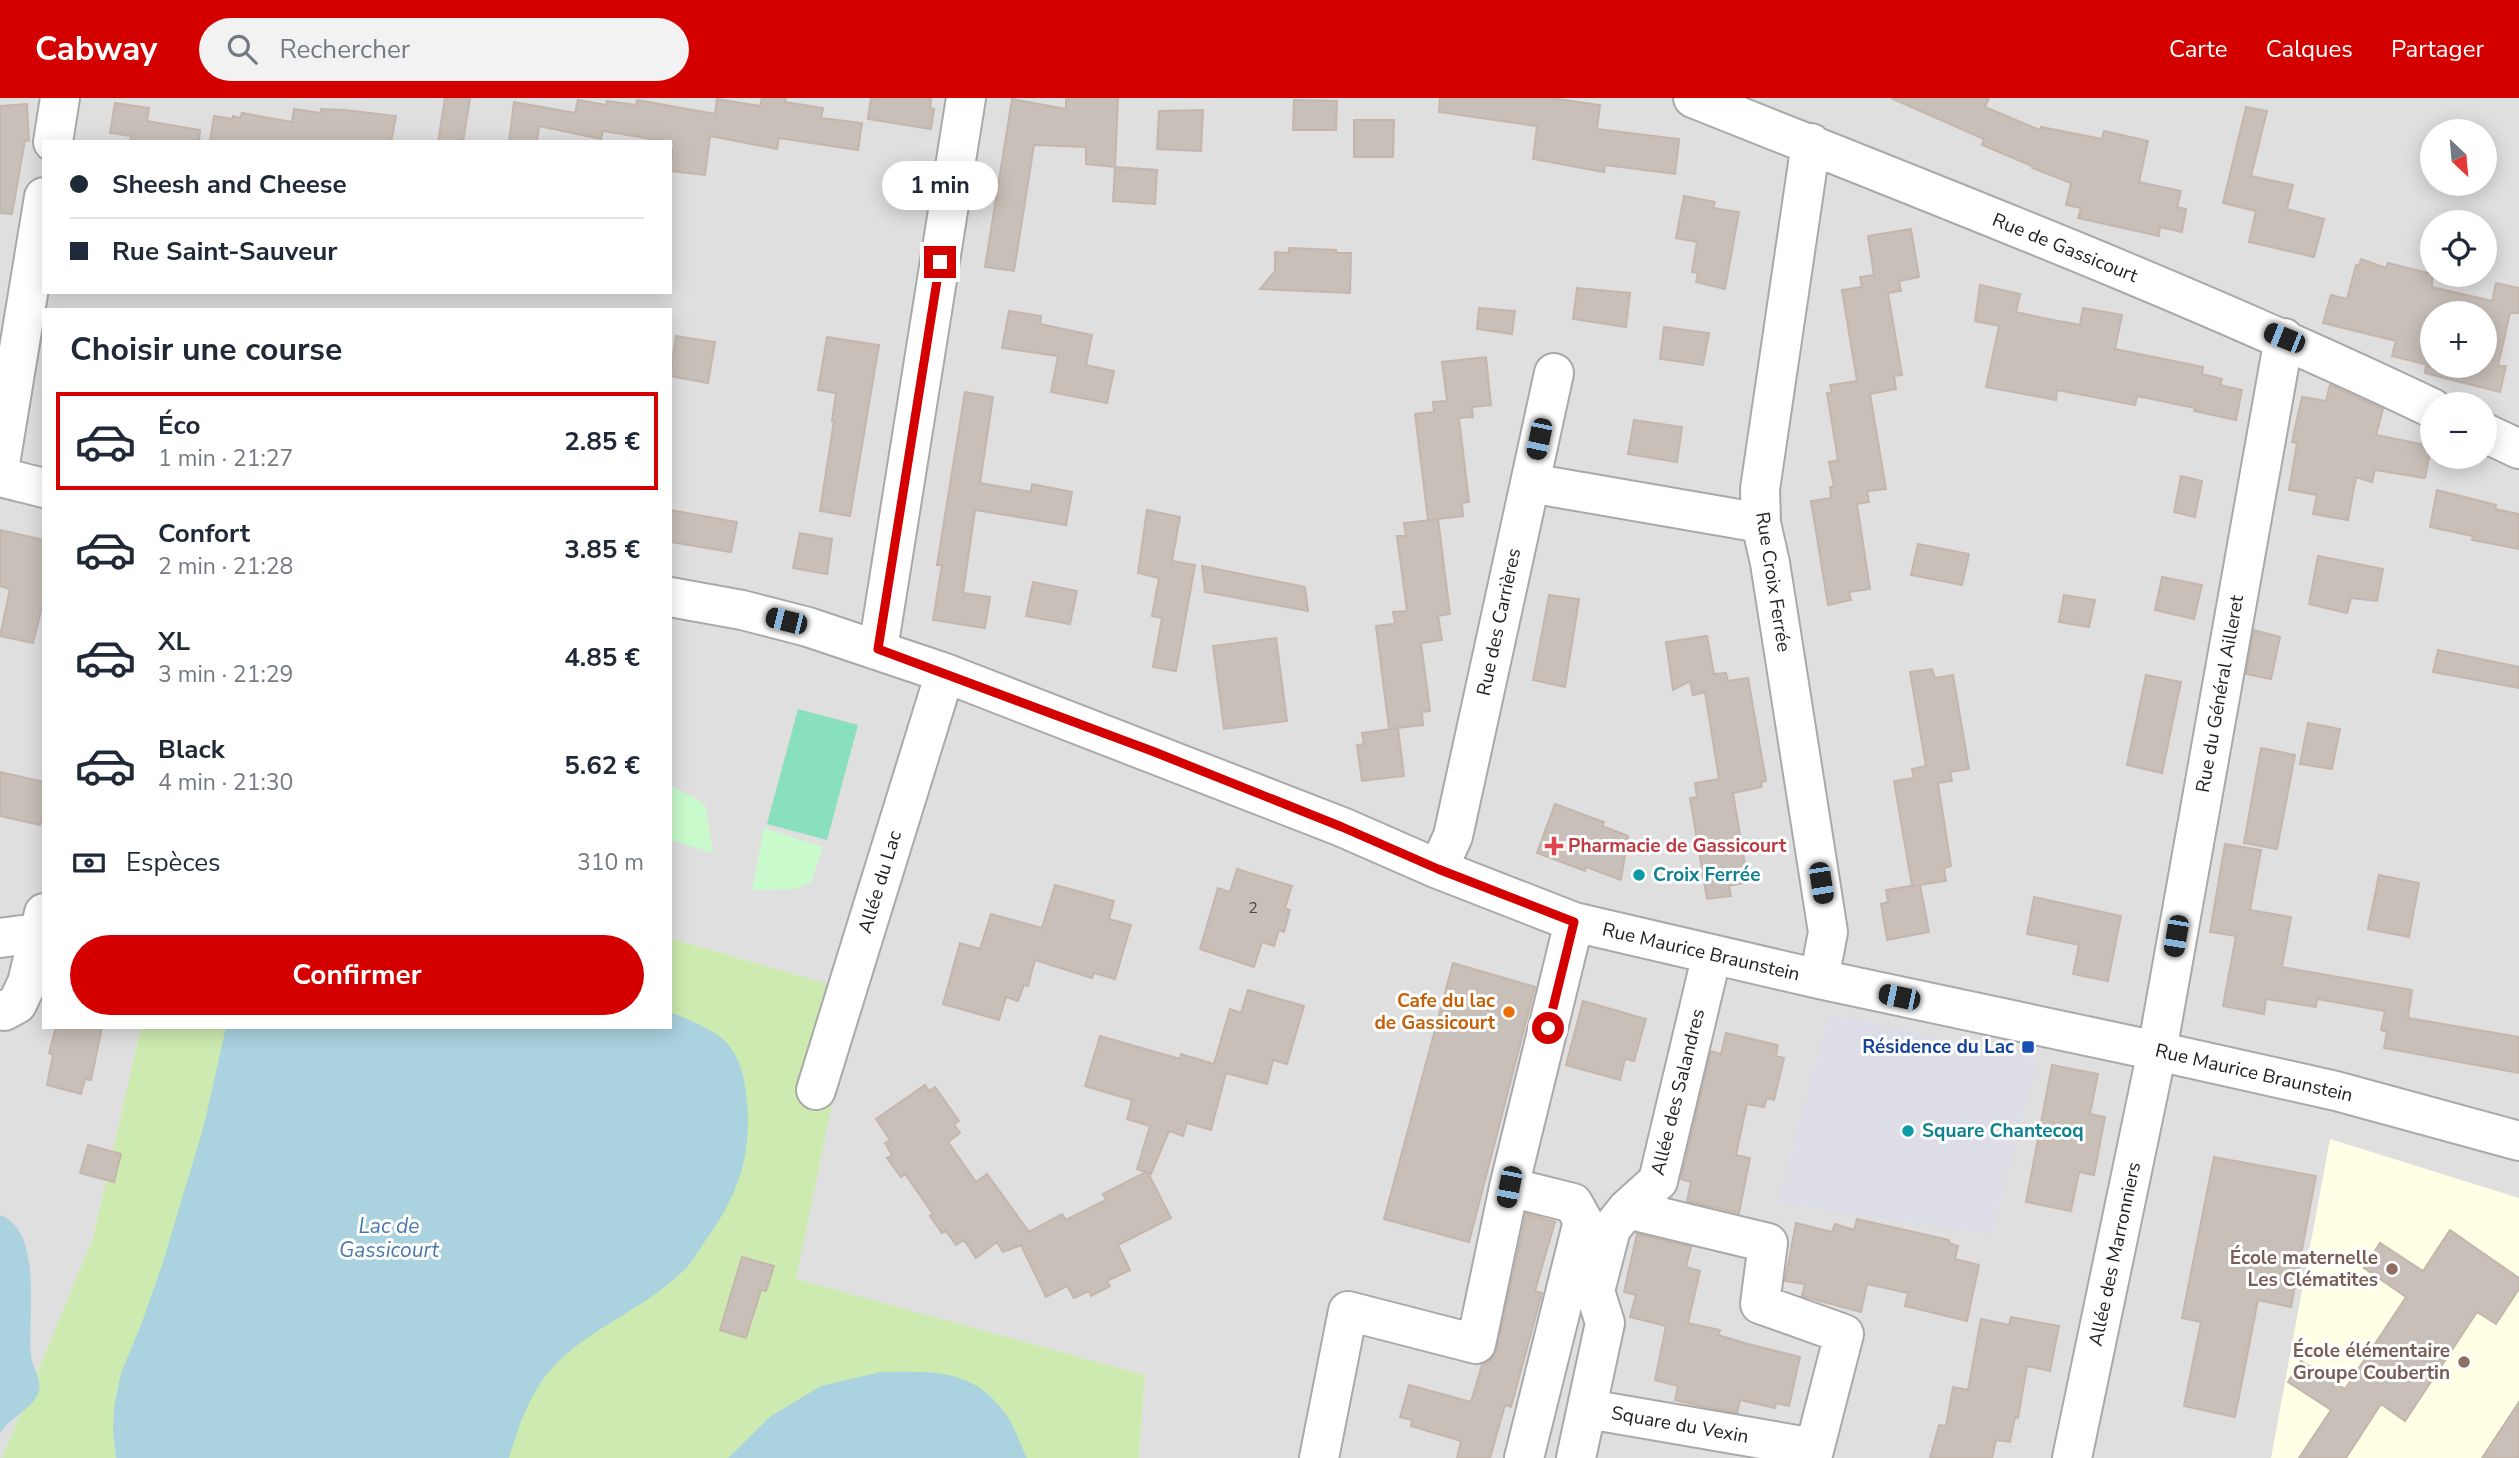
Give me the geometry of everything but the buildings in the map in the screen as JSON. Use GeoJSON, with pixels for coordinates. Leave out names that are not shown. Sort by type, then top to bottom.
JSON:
{"type":"FeatureCollection","features":[{"type":"Feature","properties":{"kind":"street"},"geometry":{"type":"LineString","coordinates":[[53,140],[60,98]]}},
{"type":"Feature","properties":{"kind":"street"},"geometry":{"type":"LineString","coordinates":[[878,649],[966,98]]}},
{"type":"Feature","properties":{"kind":"street","name":"Rue de Gassicourt"},"geometry":{"type":"LineString","coordinates":[[1693,98],[1790,124],[2284,338],[2420,402]]}},
{"type":"Feature","properties":{"kind":"street","name":"Rue Croix Ferrée"},"geometry":{"type":"LineString","coordinates":[[1790,124],[1760,489],[1761,523],[1770,563],[1828,932],[1819,979]]}},
{"type":"Feature","properties":{"kind":"street"},"geometry":{"type":"LineString","coordinates":[[0,464],[14,292],[42,203]]}},
{"type":"Feature","properties":{"kind":"street","name":"Rue du Général Ailleret"},"geometry":{"type":"LineString","coordinates":[[2157,1051],[2284,338]]}},
{"type":"Feature","properties":{"kind":"street","name":"Rue des Carrières"},"geometry":{"type":"LineString","coordinates":[[1438,869],[1453,836],[1554,373]]}},
{"type":"Feature","properties":{"kind":"street"},"geometry":{"type":"LineString","coordinates":[[2497,439],[2519,449]]}},
{"type":"Feature","properties":{"kind":"street"},"geometry":{"type":"LineString","coordinates":[[0,477],[42,488]]}},
{"type":"Feature","properties":{"kind":"street"},"geometry":{"type":"LineString","coordinates":[[1530,483],[1761,523]]}},
{"type":"Feature","properties":{"kind":"street","name":"Rue Maurice Braunstein"},"geometry":{"type":"LineString","coordinates":[[672,597],[808,626],[945,673],[1317,817],[1438,869],[1574,922],[1819,979],[2336,1091],[2519,1141]]}},
{"type":"Feature","properties":{"kind":"street","name":"Allée du Lac"},"geometry":{"type":"LineString","coordinates":[[816,1090],[945,673]]}},
{"type":"Feature","properties":{"kind":"street"},"geometry":{"type":"LineString","coordinates":[[1319,1458],[1348,1311],[1476,1344],[1509,1187],[1574,922]]}},
{"type":"Feature","properties":{"kind":"street"},"geometry":{"type":"LineString","coordinates":[[0,938],[22,935],[41,927]]}},
{"type":"Feature","properties":{"kind":"street"},"geometry":{"type":"LineString","coordinates":[[0,1010],[4,1011],[17,1004],[27,983],[41,927]]}},
{"type":"Feature","properties":{"kind":"street","name":"Allée des Salandres"},"geometry":{"type":"LineString","coordinates":[[1576,1458],[1605,1323],[1595,1291],[1611,1229],[1627,1209],[1658,1181],[1712,954]]}},
{"type":"Feature","properties":{"kind":"street","name":"Allée des Marronniers"},"geometry":{"type":"LineString","coordinates":[[2072,1458],[2157,1051]]}},
{"type":"Feature","properties":{"kind":"street"},"geometry":{"type":"LineString","coordinates":[[1509,1187],[1573,1203],[1583,1221],[1524,1458]]}},
{"type":"Feature","properties":{"kind":"street","name":"Square du Vexin"},"geometry":{"type":"LineString","coordinates":[[1588,1409],[1813,1453],[1844,1334],[1760,1304],[1768,1243],[1627,1209]]}},
{"type":"Feature","properties":{"kind":"shaded area"},"geometry":{"type":"Polygon","coordinates":[[[0,98],[2519,98],[2519,1458],[1139,1458],[1145,1375],[795,1279],[854,992],[672,939],[672,308],[42,308],[42,1029],[141,1029],[93,1238],[0,1458],[0,98]]]}},
{"type":"Feature","properties":{"kind":"shaded area","name":"Square Chantecoq"},"geometry":{"type":"Polygon","coordinates":[[[1829,1014],[2038,1060],[1991,1235],[1778,1203],[1829,1014]]]}},
{"type":"Feature","properties":{"kind":"shaded area","name":"École maternelle Les Clématites"},"geometry":{"type":"Polygon","coordinates":[[[2330,1139],[2519,1198],[2519,1458],[2271,1458],[2330,1139]]]}},
{"type":"Feature","properties":{"kind":"green space"},"geometry":{"type":"Polygon","coordinates":[[[798,709],[858,725],[827,840],[767,824],[798,709]]]}},
{"type":"Feature","properties":{"kind":"green space"},"geometry":{"type":"Polygon","coordinates":[[[672,786],[705,804],[713,853],[672,841],[672,786]]]}},
{"type":"Feature","properties":{"kind":"green space"},"geometry":{"type":"Polygon","coordinates":[[[764,828],[823,847],[811,882],[796,889],[752,890],[764,828]]]}},
{"type":"Feature","properties":{"kind":"green space"},"geometry":{"type":"Polygon","coordinates":[[[672,939],[855,992],[796,1279],[1145,1375],[1139,1458],[2,1458],[93,1238],[141,1029],[672,1029],[672,939]]]}},
{"type":"Feature","properties":{"kind":"water","name":"Lac de Gassicourt"},"geometry":{"type":"Polygon","coordinates":[[[672,1013],[714,1033],[731,1048],[739,1062],[745,1085],[748,1122],[740,1177],[725,1210],[692,1261],[654,1295],[587,1338],[556,1364],[527,1408],[509,1458],[116,1458],[114,1407],[121,1373],[162,1265],[204,1125],[226,1029],[672,1029],[672,1013]]]}},
{"type":"Feature","properties":{"kind":"water"},"geometry":{"type":"Polygon","coordinates":[[[0,1215],[14,1224],[23,1238],[28,1257],[31,1277],[31,1355],[40,1386],[32,1403],[9,1422],[0,1434],[0,1215]]]}},
{"type":"Feature","properties":{"kind":"water"},"geometry":{"type":"Polygon","coordinates":[[[880,1372],[949,1375],[978,1387],[1005,1413],[1027,1458],[728,1458],[771,1416],[821,1386],[880,1372]]]}},
{"type":"Feature","properties":{"kind":"place","name":"Pharmacie de Gassicourt"},"geometry":{"type":"Point","coordinates":[1554,846]}},
{"type":"Feature","properties":{"kind":"place","name":"Croix Ferrée"},"geometry":{"type":"Point","coordinates":[1639,875]}},
{"type":"Feature","properties":{"kind":"place","name":"Cafe du lac de Gassicourt"},"geometry":{"type":"Point","coordinates":[1509,1012]}},
{"type":"Feature","properties":{"kind":"place","name":"Résidence du Lac"},"geometry":{"type":"Point","coordinates":[2028,1047]}},
{"type":"Feature","properties":{"kind":"place","name":"Square Chantecoq"},"geometry":{"type":"Point","coordinates":[1908,1131]}},
{"type":"Feature","properties":{"kind":"place","name":"École maternelle Les Clématites"},"geometry":{"type":"Point","coordinates":[2392,1269]}},
{"type":"Feature","properties":{"kind":"place","name":"École élémentaire Groupe Coubertin"},"geometry":{"type":"Point","coordinates":[2464,1362]}},
{"type":"Feature","properties":{"kind":"route"},"geometry":{"type":"LineString","coordinates":[[940,262],[878,649],[1152,751],[1574,922],[1548,1028]]}}]}
